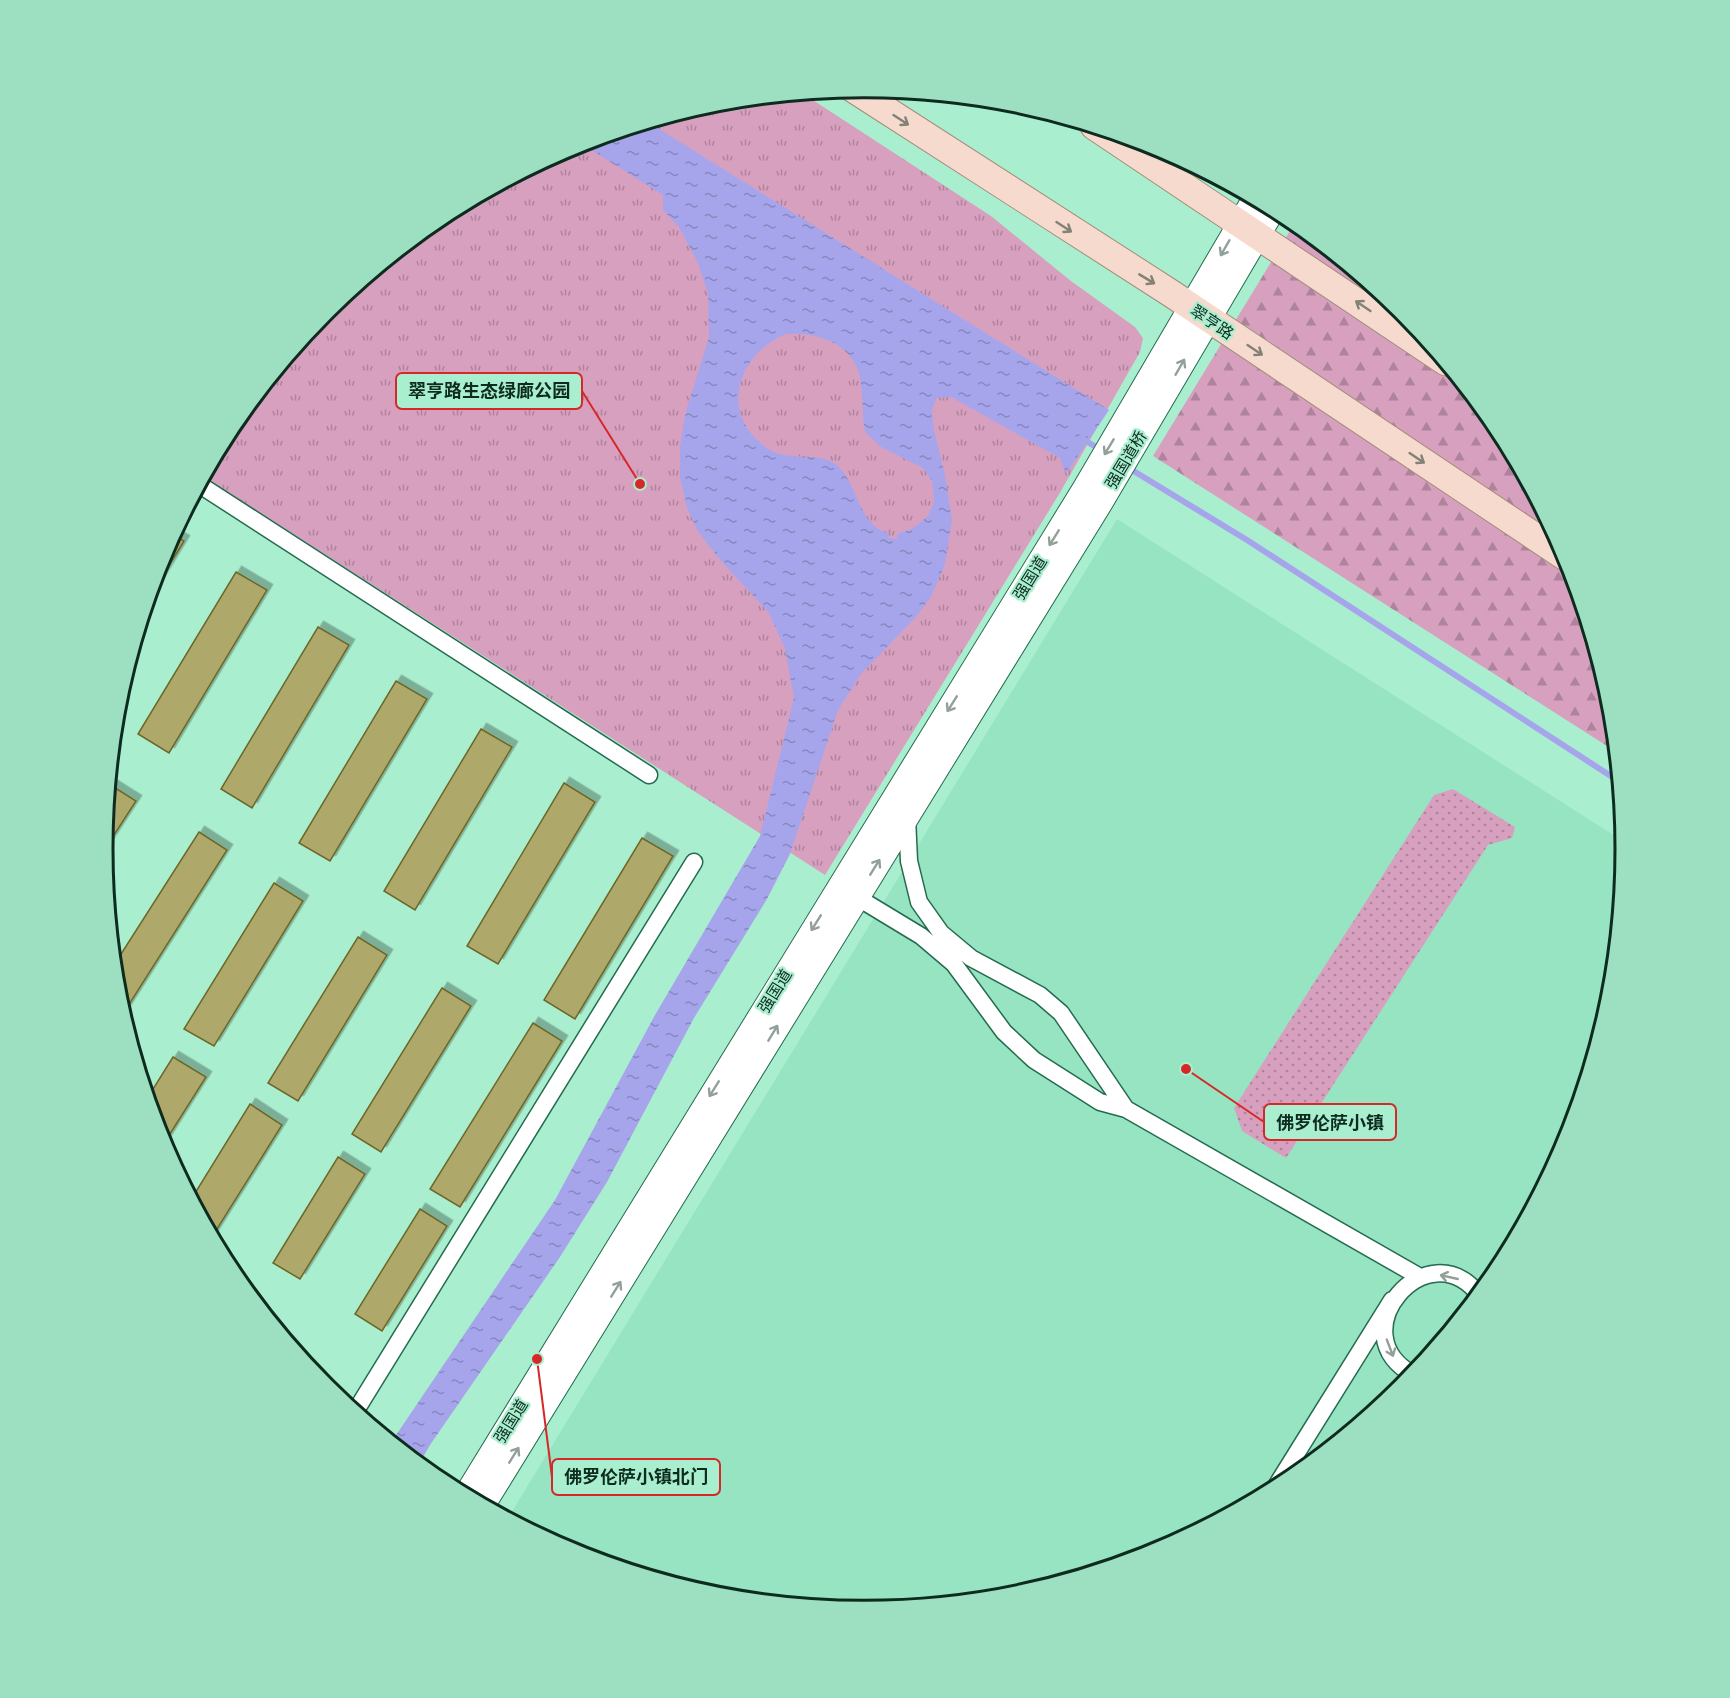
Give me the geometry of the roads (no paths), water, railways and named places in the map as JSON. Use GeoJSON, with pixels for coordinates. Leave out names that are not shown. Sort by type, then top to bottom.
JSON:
{"type":"FeatureCollection","features":[{"type":"Feature","properties":{"kind":"main road","name":"翠亨路"},"geometry":{"type":"LineString","coordinates":[[867,98],[1190,307],[1554,549]]}},
{"type":"Feature","properties":{"kind":"main road"},"geometry":{"type":"LineString","coordinates":[[1116,141],[1423,346]]}},
{"type":"Feature","properties":{"kind":"main road"},"geometry":{"type":"LineString","coordinates":[[1190,307],[1252,205]]}},
{"type":"Feature","properties":{"kind":"main road"},"geometry":{"type":"LineString","coordinates":[[1241,223],[1264,212]]}},
{"type":"Feature","properties":{"kind":"main road","name":"强国道桥"},"geometry":{"type":"LineString","coordinates":[[1093,495],[1142,412],[1190,307]]}},
{"type":"Feature","properties":{"kind":"main road","name":"强国道"},"geometry":{"type":"LineString","coordinates":[[487,1499],[848,891],[907,816],[1093,495]]}},
{"type":"Feature","properties":{"kind":"main road","name":"强国道"},"geometry":{"type":"LineString","coordinates":[[470,1488],[848,891],[1093,495]]}},
{"type":"Feature","properties":{"kind":"street"},"geometry":{"type":"LineString","coordinates":[[206,489],[649,775]]}},
{"type":"Feature","properties":{"kind":"street"},"geometry":{"type":"LineString","coordinates":[[907,816],[909,861],[919,902],[941,933],[971,958],[1040,995],[1061,1013],[1126,1109]]}},
{"type":"Feature","properties":{"kind":"street"},"geometry":{"type":"LineString","coordinates":[[360,1404],[694,862]]}},
{"type":"Feature","properties":{"kind":"street"},"geometry":{"type":"LineString","coordinates":[[848,891],[921,936],[954,964],[1004,1032],[1034,1060],[1100,1102],[1126,1109],[1420,1277]]}},
{"type":"Feature","properties":{"kind":"street"},"geometry":{"type":"LineString","coordinates":[[1284,1473],[1402,1287],[1420,1277],[1432,1274],[1454,1277],[1465,1282],[1473,1290]]}},
{"type":"Feature","properties":{"kind":"street"},"geometry":{"type":"LineString","coordinates":[[1392,1300],[1384,1326],[1389,1351],[1398,1364],[1406,1369]]}},
{"type":"Feature","properties":{"kind":"water"},"geometry":{"type":"Polygon","coordinates":[[[656,127],[1109,410],[1066,474],[1060,458],[951,397],[937,398],[932,408],[934,430],[945,475],[952,520],[945,564],[931,597],[915,618],[861,674],[838,710],[790,854],[767,899],[694,1018],[607,1182],[560,1257],[423,1456],[396,1435],[555,1200],[655,1015],[760,836],[794,698],[785,649],[769,613],[720,560],[697,530],[686,505],[680,477],[680,446],[685,415],[709,337],[708,294],[698,263],[679,227],[663,210],[663,195],[591,150],[656,127]],[[786,334],[769,343],[755,355],[740,386],[739,402],[742,419],[752,434],[776,453],[823,459],[839,467],[872,524],[879,530],[889,533],[888,538],[897,539],[897,534],[912,529],[928,516],[934,502],[932,481],[923,468],[881,447],[865,432],[860,377],[853,360],[838,345],[808,335],[786,334]]]}},
{"type":"Feature","properties":{"kind":"waterway"},"geometry":{"type":"LineString","coordinates":[[1081,438],[1101,450]]}},
{"type":"Feature","properties":{"kind":"waterway"},"geometry":{"type":"LineString","coordinates":[[1127,467],[1247,540],[1613,777]]}},
{"type":"Feature","properties":{"kind":"place","name":"翠亨路生态绿廊公园"},"geometry":{"type":"Point","coordinates":[640,484]}},
{"type":"Feature","properties":{"kind":"place","name":"佛罗伦萨小镇"},"geometry":{"type":"Point","coordinates":[1186,1069]}},
{"type":"Feature","properties":{"kind":"place","name":"佛罗伦萨小镇北门"},"geometry":{"type":"Point","coordinates":[537,1359]}}]}
